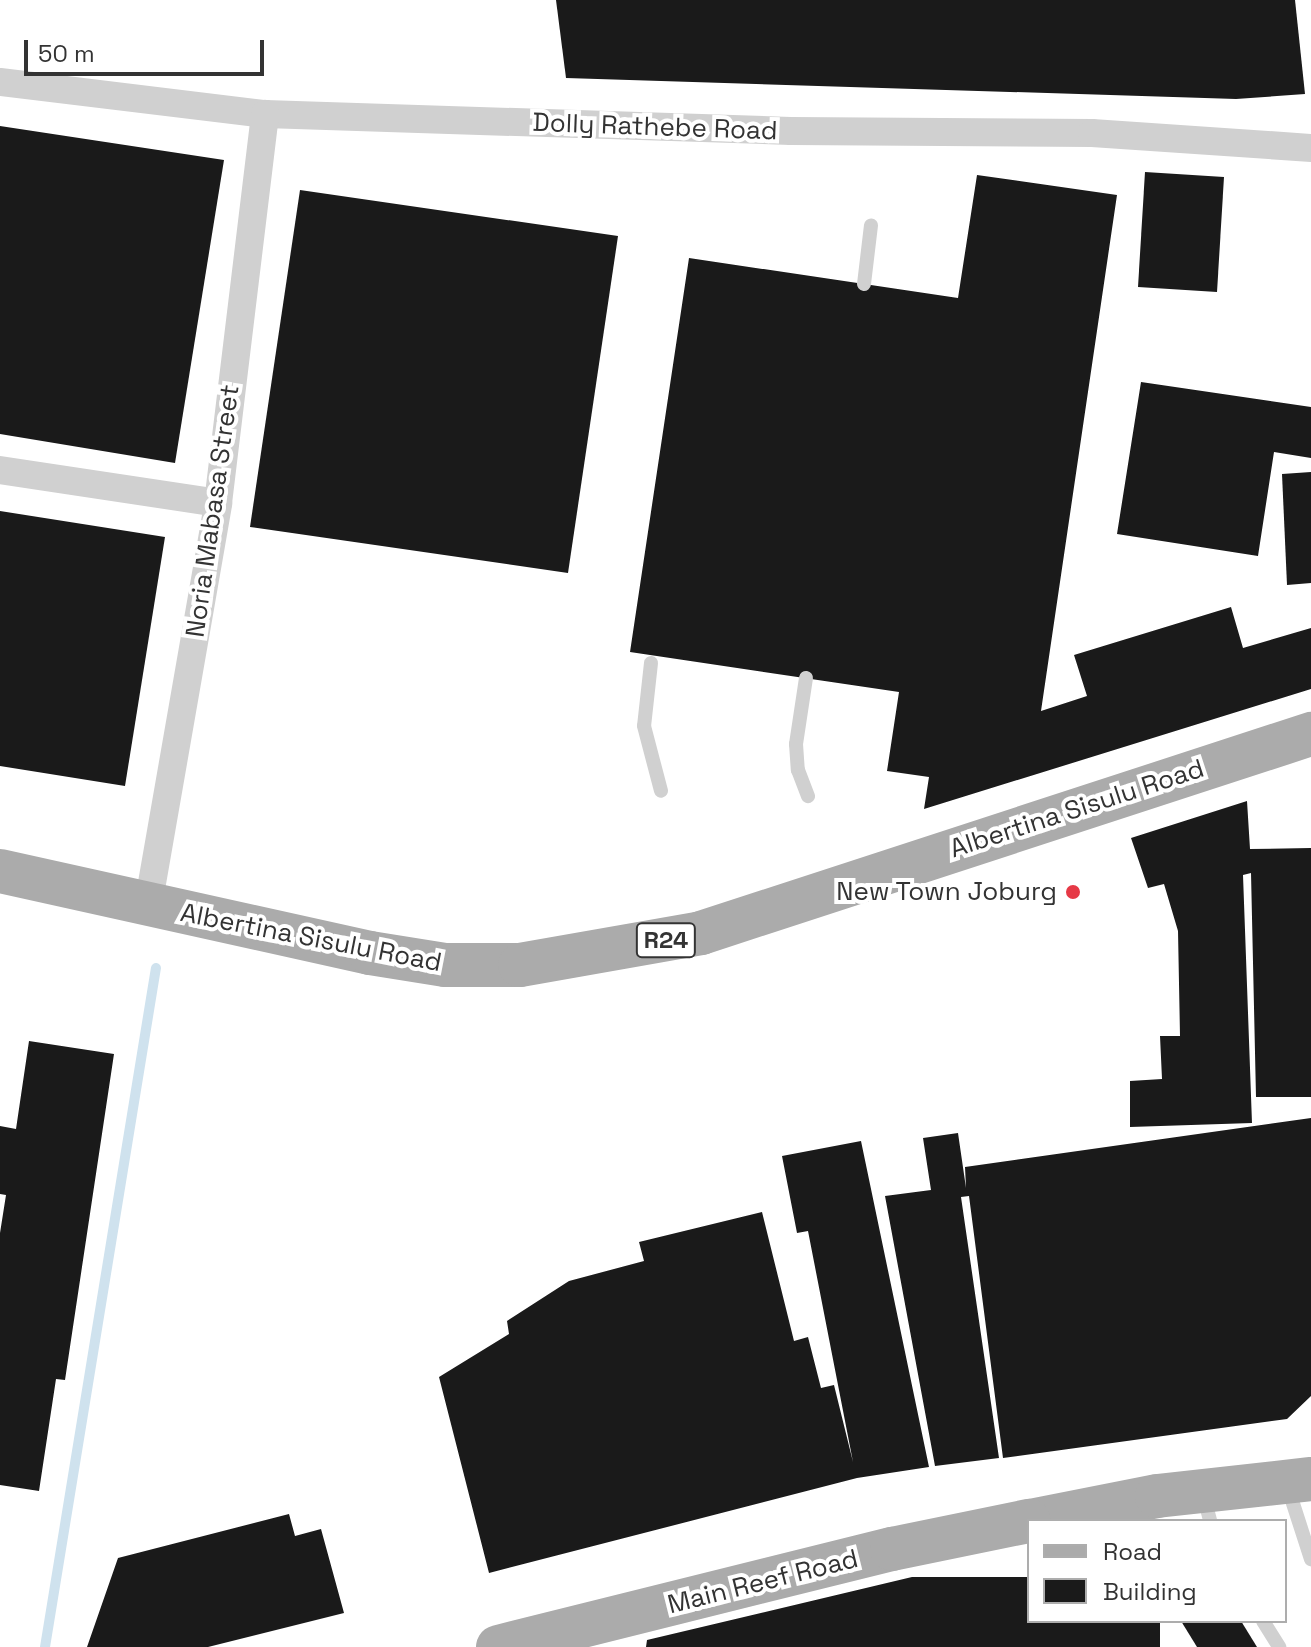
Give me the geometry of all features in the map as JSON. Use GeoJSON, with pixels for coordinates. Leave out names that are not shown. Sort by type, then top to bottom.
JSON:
{"type":"FeatureCollection","features":[{"type":"Feature","properties":{"kind":"main road","name":"Albertina Sisulu Road"},"geometry":{"type":"LineString","coordinates":[[0,871],[148,906],[445,965],[520,965],[585,957],[701,933],[1311,734]]}},
{"type":"Feature","properties":{"kind":"main road"},"geometry":{"type":"LineString","coordinates":[[1238,756],[1311,769]]}},
{"type":"Feature","properties":{"kind":"main road","name":"Main Reef Road"},"geometry":{"type":"LineString","coordinates":[[1053,1519],[1206,1506],[1299,1477]]}},
{"type":"Feature","properties":{"kind":"main road","name":"Main Reef Road"},"geometry":{"type":"LineString","coordinates":[[513,1646],[892,1549],[1027,1521]]}},
{"type":"Feature","properties":{"kind":"street","name":"Dolly Rathebe Road"},"geometry":{"type":"LineString","coordinates":[[0,82],[265,114],[791,131],[1092,133],[1311,148]]}},
{"type":"Feature","properties":{"kind":"street","name":"Noria Mabasa Street"},"geometry":{"type":"LineString","coordinates":[[148,906],[218,503],[265,114]]}},
{"type":"Feature","properties":{"kind":"street"},"geometry":{"type":"LineString","coordinates":[[0,470],[218,503]]}},
{"type":"Feature","properties":{"kind":"lane"},"geometry":{"type":"LineString","coordinates":[[864,284],[871,225]]}},
{"type":"Feature","properties":{"kind":"lane"},"geometry":{"type":"LineString","coordinates":[[651,663],[644,726],[661,791]]}},
{"type":"Feature","properties":{"kind":"lane"},"geometry":{"type":"LineString","coordinates":[[806,678],[796,744],[808,796]]}},
{"type":"Feature","properties":{"kind":"lane"},"geometry":{"type":"LineString","coordinates":[[1299,1477],[1311,1559]]}},
{"type":"Feature","properties":{"kind":"lane"},"geometry":{"type":"LineString","coordinates":[[1264,1623],[1279,1647]]}},
{"type":"Feature","properties":{"kind":"building"},"geometry":{"type":"Polygon","coordinates":[[[556,0],[1295,0],[1305,94],[1236,99],[566,78],[556,0]]]}},
{"type":"Feature","properties":{"kind":"building"},"geometry":{"type":"Polygon","coordinates":[[[0,126],[224,160],[175,463],[0,434],[0,126]]]}},
{"type":"Feature","properties":{"kind":"building"},"geometry":{"type":"Polygon","coordinates":[[[1145,172],[1224,177],[1217,292],[1138,287],[1145,172]]]}},
{"type":"Feature","properties":{"kind":"building"},"geometry":{"type":"Polygon","coordinates":[[[977,175],[1117,195],[1041,711],[1087,696],[1074,655],[1231,607],[1243,648],[1311,628],[1311,689],[924,809],[929,777],[887,771],[899,692],[630,652],[689,258],[958,298],[977,175]]]}},
{"type":"Feature","properties":{"kind":"building"},"geometry":{"type":"Polygon","coordinates":[[[300,190],[618,236],[568,573],[250,527],[300,190]]]}},
{"type":"Feature","properties":{"kind":"building"},"geometry":{"type":"Polygon","coordinates":[[[1141,382],[1311,407],[1311,458],[1274,452],[1258,556],[1117,534],[1141,382]]]}},
{"type":"Feature","properties":{"kind":"building"},"geometry":{"type":"Polygon","coordinates":[[[1311,472],[1311,583],[1287,585],[1282,474],[1311,472]]]}},
{"type":"Feature","properties":{"kind":"building"},"geometry":{"type":"Polygon","coordinates":[[[0,511],[165,537],[125,786],[0,766],[0,511]]]}},
{"type":"Feature","properties":{"kind":"building"},"geometry":{"type":"Polygon","coordinates":[[[1247,801],[1250,849],[1311,848],[1311,1097],[1256,1097],[1251,873],[1243,875],[1252,1123],[1130,1127],[1130,1081],[1162,1079],[1160,1036],[1180,1036],[1178,931],[1164,884],[1148,888],[1131,838],[1247,801]]]}},
{"type":"Feature","properties":{"kind":"building"},"geometry":{"type":"Polygon","coordinates":[[[29,1041],[114,1054],[65,1380],[56,1379],[39,1491],[0,1485],[0,1233],[6,1195],[0,1194],[0,1126],[16,1129],[29,1041]]]}},
{"type":"Feature","properties":{"kind":"building"},"geometry":{"type":"Polygon","coordinates":[[[1311,1118],[1311,1396],[1287,1419],[1003,1458],[969,1196],[961,1197],[999,1458],[935,1466],[885,1196],[931,1190],[923,1138],[958,1133],[966,1188],[965,1167],[1311,1118]]]}},
{"type":"Feature","properties":{"kind":"building"},"geometry":{"type":"Polygon","coordinates":[[[861,1141],[929,1467],[857,1478],[489,1573],[439,1377],[509,1334],[507,1321],[569,1281],[644,1261],[639,1242],[762,1212],[794,1341],[808,1337],[821,1388],[834,1385],[853,1462],[808,1231],[797,1233],[782,1156],[861,1141]]]}},
{"type":"Feature","properties":{"kind":"building"},"geometry":{"type":"Polygon","coordinates":[[[289,1514],[295,1536],[321,1529],[344,1613],[208,1647],[87,1647],[118,1558],[289,1514]]]}},
{"type":"Feature","properties":{"kind":"building"},"geometry":{"type":"Polygon","coordinates":[[[912,1577],[1027,1577],[1027,1623],[1160,1623],[1160,1647],[646,1647],[647,1640],[912,1577]]]}},
{"type":"Feature","properties":{"kind":"building"},"geometry":{"type":"Polygon","coordinates":[[[1182,1623],[1242,1623],[1257,1647],[1197,1647],[1182,1623]]]}},
{"type":"Feature","properties":{"kind":"waterway"},"geometry":{"type":"LineString","coordinates":[[45,1647],[156,968]]}},
{"type":"Feature","properties":{"kind":"place","name":"New Town Joburg"},"geometry":{"type":"Point","coordinates":[1073,892]}}]}
